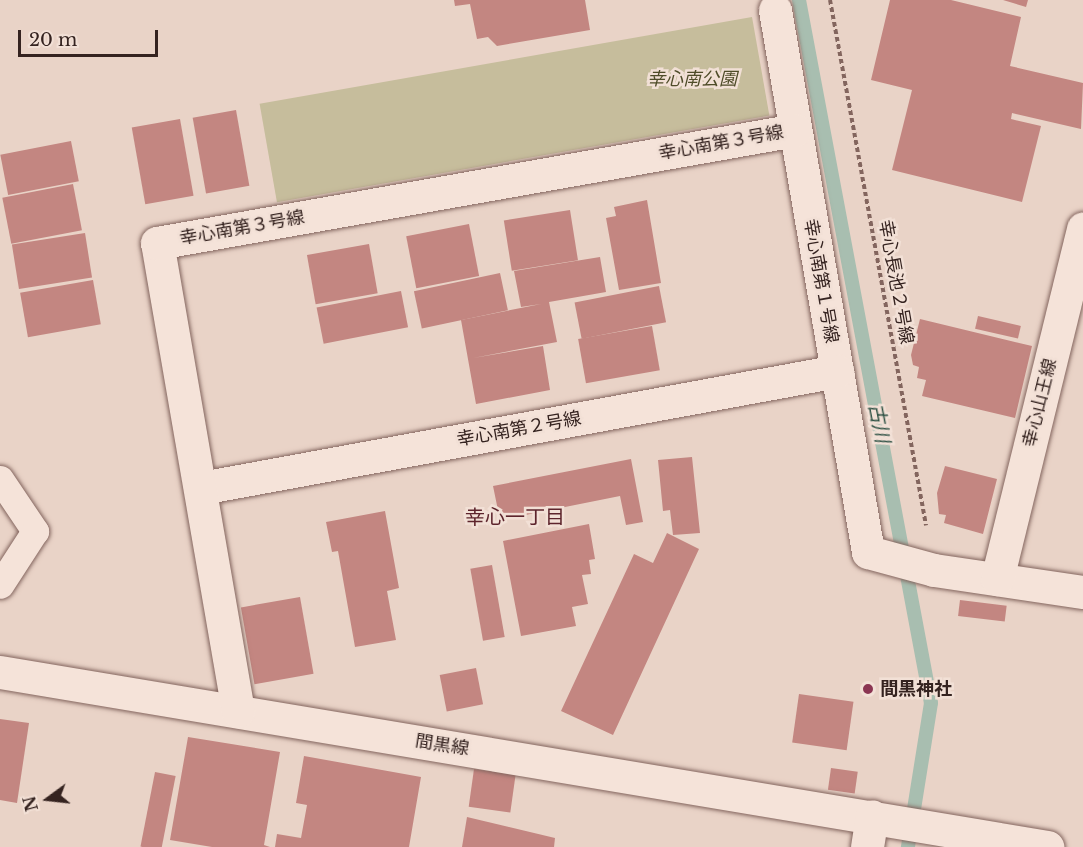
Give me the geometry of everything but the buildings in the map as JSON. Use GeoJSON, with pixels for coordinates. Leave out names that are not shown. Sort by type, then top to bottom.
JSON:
{"type":"FeatureCollection","features":[{"type":"Feature","properties":{"kind":"street","name":"幸心南第１号線"},"geometry":{"type":"LineString","coordinates":[[773,5],[868,552],[934,570]]}},
{"type":"Feature","properties":{"kind":"street","name":"幸心南第３号線"},"geometry":{"type":"LineString","coordinates":[[238,711],[157,243],[795,130]]}},
{"type":"Feature","properties":{"kind":"street","name":"幸心山王線"},"geometry":{"type":"LineString","coordinates":[[997,579],[1083,228]]}},
{"type":"Feature","properties":{"kind":"street","name":"幸心南第２号線"},"geometry":{"type":"LineString","coordinates":[[201,488],[837,370]]}},
{"type":"Feature","properties":{"kind":"street"},"geometry":{"type":"LineString","coordinates":[[934,570],[1083,592]]}},
{"type":"Feature","properties":{"kind":"street","name":"間黒線"},"geometry":{"type":"LineString","coordinates":[[0,672],[238,711],[875,827],[939,828],[1047,847]]}},
{"type":"Feature","properties":{"kind":"lane"},"geometry":{"type":"LineString","coordinates":[[0,479],[35,531],[0,585]]}},
{"type":"Feature","properties":{"kind":"path","name":"幸心長池２号線"},"geometry":{"type":"LineString","coordinates":[[830,0],[934,570]]}},
{"type":"Feature","properties":{"kind":"green space","name":"幸心南公園"},"geometry":{"type":"Polygon","coordinates":[[[752,17],[769,115],[277,202],[260,104],[752,17]]]}},
{"type":"Feature","properties":{"kind":"waterway","name":"古川"},"geometry":{"type":"LineString","coordinates":[[799,0],[931,703],[908,847]]}},
{"type":"Feature","properties":{"kind":"place","name":"間黒神社"},"geometry":{"type":"Point","coordinates":[868,689]}},
{"type":"Feature","properties":{"kind":"district","name":"幸心一丁目"},"geometry":{"type":"Point","coordinates":[515,517]}}]}
